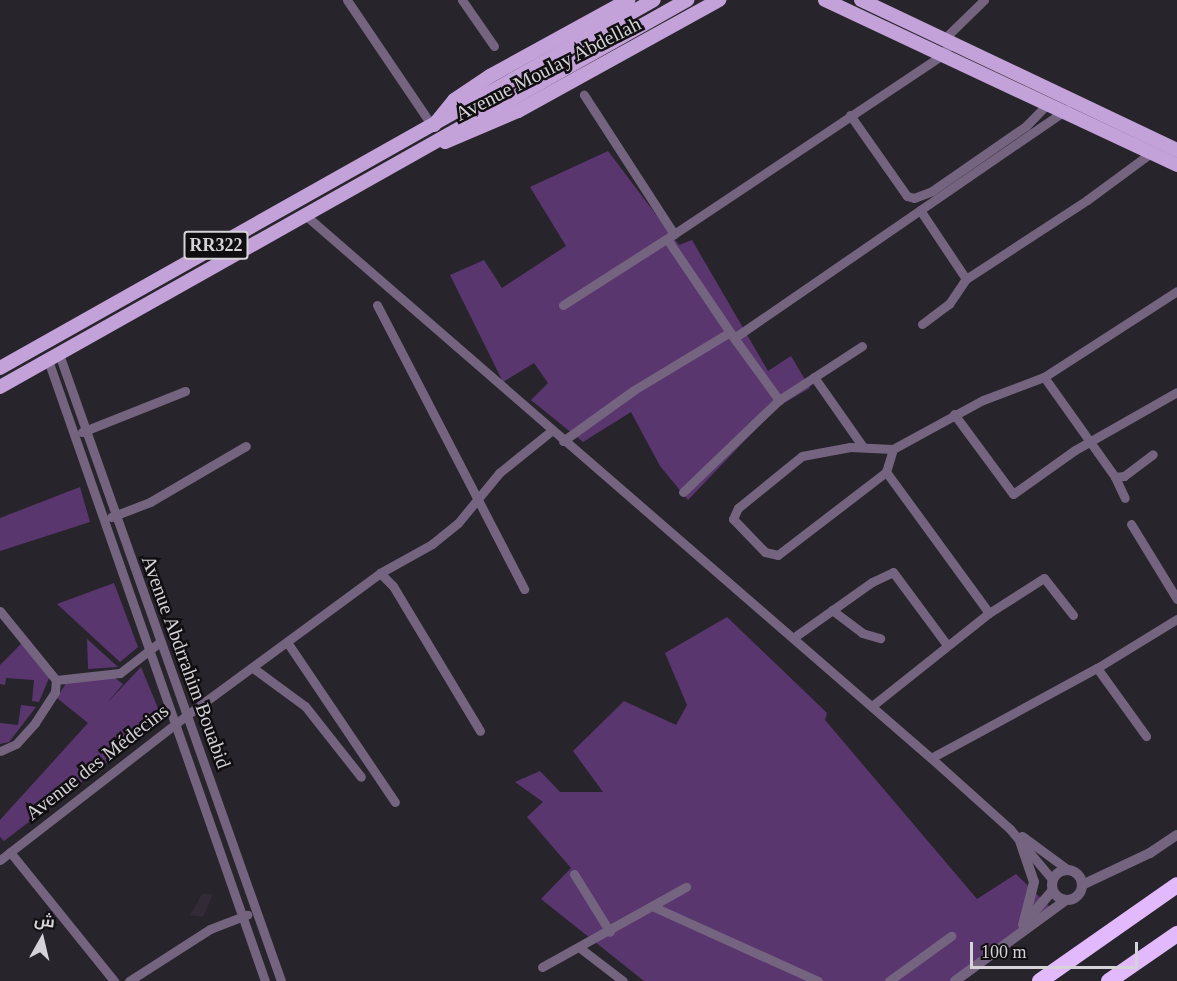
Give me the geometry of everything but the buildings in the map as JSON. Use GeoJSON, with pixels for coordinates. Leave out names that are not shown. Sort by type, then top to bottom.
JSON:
{"type":"FeatureCollection","features":[{"type":"Feature","properties":{"kind":"highway"},"geometry":{"type":"LineString","coordinates":[[1040,981],[1177,885]]}},
{"type":"Feature","properties":{"kind":"highway"},"geometry":{"type":"LineString","coordinates":[[1109,981],[1177,934]]}},
{"type":"Feature","properties":{"kind":"main road","name":"Avenue Moulay Abdellah"},"geometry":{"type":"LineString","coordinates":[[433,127],[446,107],[490,76],[628,0]]}},
{"type":"Feature","properties":{"kind":"main road","name":"Avenue Moulay Abdellah"},"geometry":{"type":"LineString","coordinates":[[0,368],[433,127],[654,0]]}},
{"type":"Feature","properties":{"kind":"main road","name":"Avenue Moulay Abdellah"},"geometry":{"type":"LineString","coordinates":[[0,387],[687,0]]}},
{"type":"Feature","properties":{"kind":"main road","name":"Avenue Moulay Abdellah"},"geometry":{"type":"LineString","coordinates":[[423,147],[474,132],[518,111],[719,0]]}},
{"type":"Feature","properties":{"kind":"main road"},"geometry":{"type":"LineString","coordinates":[[825,0],[1177,165]]}},
{"type":"Feature","properties":{"kind":"main road"},"geometry":{"type":"LineString","coordinates":[[864,1],[1177,150]]}},
{"type":"Feature","properties":{"kind":"street"},"geometry":{"type":"LineString","coordinates":[[347,0],[433,127]]}},
{"type":"Feature","properties":{"kind":"street"},"geometry":{"type":"LineString","coordinates":[[462,0],[494,45]]}},
{"type":"Feature","properties":{"kind":"street"},"geometry":{"type":"LineString","coordinates":[[563,305],[942,55],[947,41],[984,0]]}},
{"type":"Feature","properties":{"kind":"street"},"geometry":{"type":"LineString","coordinates":[[850,115],[907,196],[914,198],[932,191],[1026,126],[1057,93]]}},
{"type":"Feature","properties":{"kind":"street"},"geometry":{"type":"LineString","coordinates":[[584,95],[732,335],[779,400]]}},
{"type":"Feature","properties":{"kind":"street"},"geometry":{"type":"LineString","coordinates":[[563,441],[634,390],[732,335],[920,210],[1076,102]]}},
{"type":"Feature","properties":{"kind":"street"},"geometry":{"type":"LineString","coordinates":[[922,324],[949,304],[966,279],[1087,201],[1151,153]]}},
{"type":"Feature","properties":{"kind":"street"},"geometry":{"type":"LineString","coordinates":[[920,210],[966,279]]}},
{"type":"Feature","properties":{"kind":"street"},"geometry":{"type":"LineString","coordinates":[[304,214],[563,441],[872,706],[1019,838],[1052,879],[1052,891],[1007,943]]}},
{"type":"Feature","properties":{"kind":"street"},"geometry":{"type":"LineString","coordinates":[[893,449],[886,472],[776,556],[765,552],[733,519],[738,508],[796,459],[812,452],[850,447],[893,449],[954,414],[1044,377],[1177,291]]}},
{"type":"Feature","properties":{"kind":"street"},"geometry":{"type":"LineString","coordinates":[[377,305],[524,589]]}},
{"type":"Feature","properties":{"kind":"street"},"geometry":{"type":"LineString","coordinates":[[683,492],[779,400],[862,346]]}},
{"type":"Feature","properties":{"kind":"street","name":"Avenue Abdrrahim Bouabid"},"geometry":{"type":"LineString","coordinates":[[54,357],[86,430],[255,914],[281,981]]}},
{"type":"Feature","properties":{"kind":"street","name":"Avenue Abdrrahim Bouabid"},"geometry":{"type":"LineString","coordinates":[[54,357],[74,436],[148,652],[266,981]]}},
{"type":"Feature","properties":{"kind":"street"},"geometry":{"type":"LineString","coordinates":[[814,377],[863,447]]}},
{"type":"Feature","properties":{"kind":"street"},"geometry":{"type":"LineString","coordinates":[[1044,377],[1115,477],[1125,498]]}},
{"type":"Feature","properties":{"kind":"street"},"geometry":{"type":"LineString","coordinates":[[74,436],[185,391]]}},
{"type":"Feature","properties":{"kind":"street"},"geometry":{"type":"LineString","coordinates":[[954,414],[1013,494],[1075,450],[1091,443],[1177,392]]}},
{"type":"Feature","properties":{"kind":"street","name":"Avenue des Médecins"},"geometry":{"type":"LineString","coordinates":[[0,860],[187,715],[380,573],[432,544],[458,523],[478,497],[513,461],[552,431]]}},
{"type":"Feature","properties":{"kind":"street"},"geometry":{"type":"LineString","coordinates":[[103,520],[150,502],[246,446]]}},
{"type":"Feature","properties":{"kind":"street"},"geometry":{"type":"LineString","coordinates":[[1115,477],[1124,476],[1153,454]]}},
{"type":"Feature","properties":{"kind":"street"},"geometry":{"type":"LineString","coordinates":[[886,472],[989,613]]}},
{"type":"Feature","properties":{"kind":"street"},"geometry":{"type":"LineString","coordinates":[[1131,524],[1177,599]]}},
{"type":"Feature","properties":{"kind":"street"},"geometry":{"type":"LineString","coordinates":[[793,638],[832,610],[893,572],[947,645]]}},
{"type":"Feature","properties":{"kind":"street"},"geometry":{"type":"LineString","coordinates":[[380,573],[393,586],[480,731]]}},
{"type":"Feature","properties":{"kind":"street"},"geometry":{"type":"LineString","coordinates":[[872,706],[989,613],[1044,578],[1073,615]]}},
{"type":"Feature","properties":{"kind":"street"},"geometry":{"type":"LineString","coordinates":[[832,610],[856,630],[880,638]]}},
{"type":"Feature","properties":{"kind":"street"},"geometry":{"type":"LineString","coordinates":[[0,611],[56,680],[55,692],[35,723],[16,744],[0,751]]}},
{"type":"Feature","properties":{"kind":"street"},"geometry":{"type":"LineString","coordinates":[[931,758],[1097,668],[1177,619]]}},
{"type":"Feature","properties":{"kind":"street"},"geometry":{"type":"LineString","coordinates":[[56,680],[120,673],[160,642]]}},
{"type":"Feature","properties":{"kind":"street"},"geometry":{"type":"LineString","coordinates":[[287,642],[395,802]]}},
{"type":"Feature","properties":{"kind":"street"},"geometry":{"type":"LineString","coordinates":[[253,668],[305,706],[361,777]]}},
{"type":"Feature","properties":{"kind":"street"},"geometry":{"type":"LineString","coordinates":[[1097,668],[1146,736]]}},
{"type":"Feature","properties":{"kind":"street"},"geometry":{"type":"LineString","coordinates":[[1010,829],[1067,869],[1078,874],[1082,885]]}},
{"type":"Feature","properties":{"kind":"street"},"geometry":{"type":"LineString","coordinates":[[955,981],[1066,900],[1077,896],[1082,885],[1150,853],[1177,835]]}},
{"type":"Feature","properties":{"kind":"street"},"geometry":{"type":"LineString","coordinates":[[1019,838],[1031,863],[1034,882],[1023,925]]}},
{"type":"Feature","properties":{"kind":"street"},"geometry":{"type":"LineString","coordinates":[[10,852],[114,981]]}},
{"type":"Feature","properties":{"kind":"street"},"geometry":{"type":"LineString","coordinates":[[1052,879],[1067,869]]}},
{"type":"Feature","properties":{"kind":"street"},"geometry":{"type":"LineString","coordinates":[[574,874],[610,932]]}},
{"type":"Feature","properties":{"kind":"street"},"geometry":{"type":"LineString","coordinates":[[542,968],[654,907],[686,886]]}},
{"type":"Feature","properties":{"kind":"street"},"geometry":{"type":"LineString","coordinates":[[1052,891],[1066,900]]}},
{"type":"Feature","properties":{"kind":"street"},"geometry":{"type":"LineString","coordinates":[[654,907],[818,981]]}},
{"type":"Feature","properties":{"kind":"street"},"geometry":{"type":"LineString","coordinates":[[129,981],[210,929],[243,916],[255,914]]}},
{"type":"Feature","properties":{"kind":"street"},"geometry":{"type":"LineString","coordinates":[[889,981],[951,936]]}},
{"type":"Feature","properties":{"kind":"street"},"geometry":{"type":"LineString","coordinates":[[580,948],[623,981]]}},
{"type":"Feature","properties":{"kind":"shaded area"},"geometry":{"type":"Polygon","coordinates":[[[608,151],[679,245],[692,240],[768,371],[791,356],[810,388],[777,407],[688,500],[660,466],[631,412],[583,442],[531,400],[548,383],[534,363],[503,382],[450,275],[484,260],[502,288],[566,246],[530,187],[608,151]]]}},
{"type":"Feature","properties":{"kind":"shaded area"},"geometry":{"type":"Polygon","coordinates":[[[80,487],[90,522],[0,551],[0,518],[80,487]]]}},
{"type":"Feature","properties":{"kind":"shaded area"},"geometry":{"type":"Polygon","coordinates":[[[114,583],[138,647],[120,662],[57,604],[114,583]]]}},
{"type":"Feature","properties":{"kind":"shaded area"},"geometry":{"type":"Polygon","coordinates":[[[727,617],[827,713],[825,720],[977,899],[1016,874],[1053,910],[955,981],[644,981],[541,899],[571,868],[527,817],[543,802],[515,782],[540,771],[560,792],[603,792],[573,751],[624,701],[676,725],[687,705],[665,653],[727,617]]]}},
{"type":"Feature","properties":{"kind":"shaded area"},"geometry":{"type":"Polygon","coordinates":[[[87,639],[107,657],[118,667],[88,669],[87,639]]]}},
{"type":"Feature","properties":{"kind":"shaded area"},"geometry":{"type":"Polygon","coordinates":[[[22,643],[49,678],[39,702],[32,701],[34,680],[6,678],[5,685],[0,684],[0,665],[22,643]]]}},
{"type":"Feature","properties":{"kind":"shaded area"},"geometry":{"type":"Polygon","coordinates":[[[141,667],[160,713],[152,728],[4,841],[0,837],[0,820],[88,723],[57,698],[66,683],[115,678],[123,684],[107,703],[141,667]]]}},
{"type":"Feature","properties":{"kind":"shaded area"},"geometry":{"type":"Polygon","coordinates":[[[21,705],[36,707],[9,742],[0,744],[0,723],[18,725],[21,705]]]}},
{"type":"Feature","properties":{"kind":"shaded area"},"geometry":{"type":"Polygon","coordinates":[[[202,894],[213,894],[203,917],[190,915],[202,894]]]}}]}
